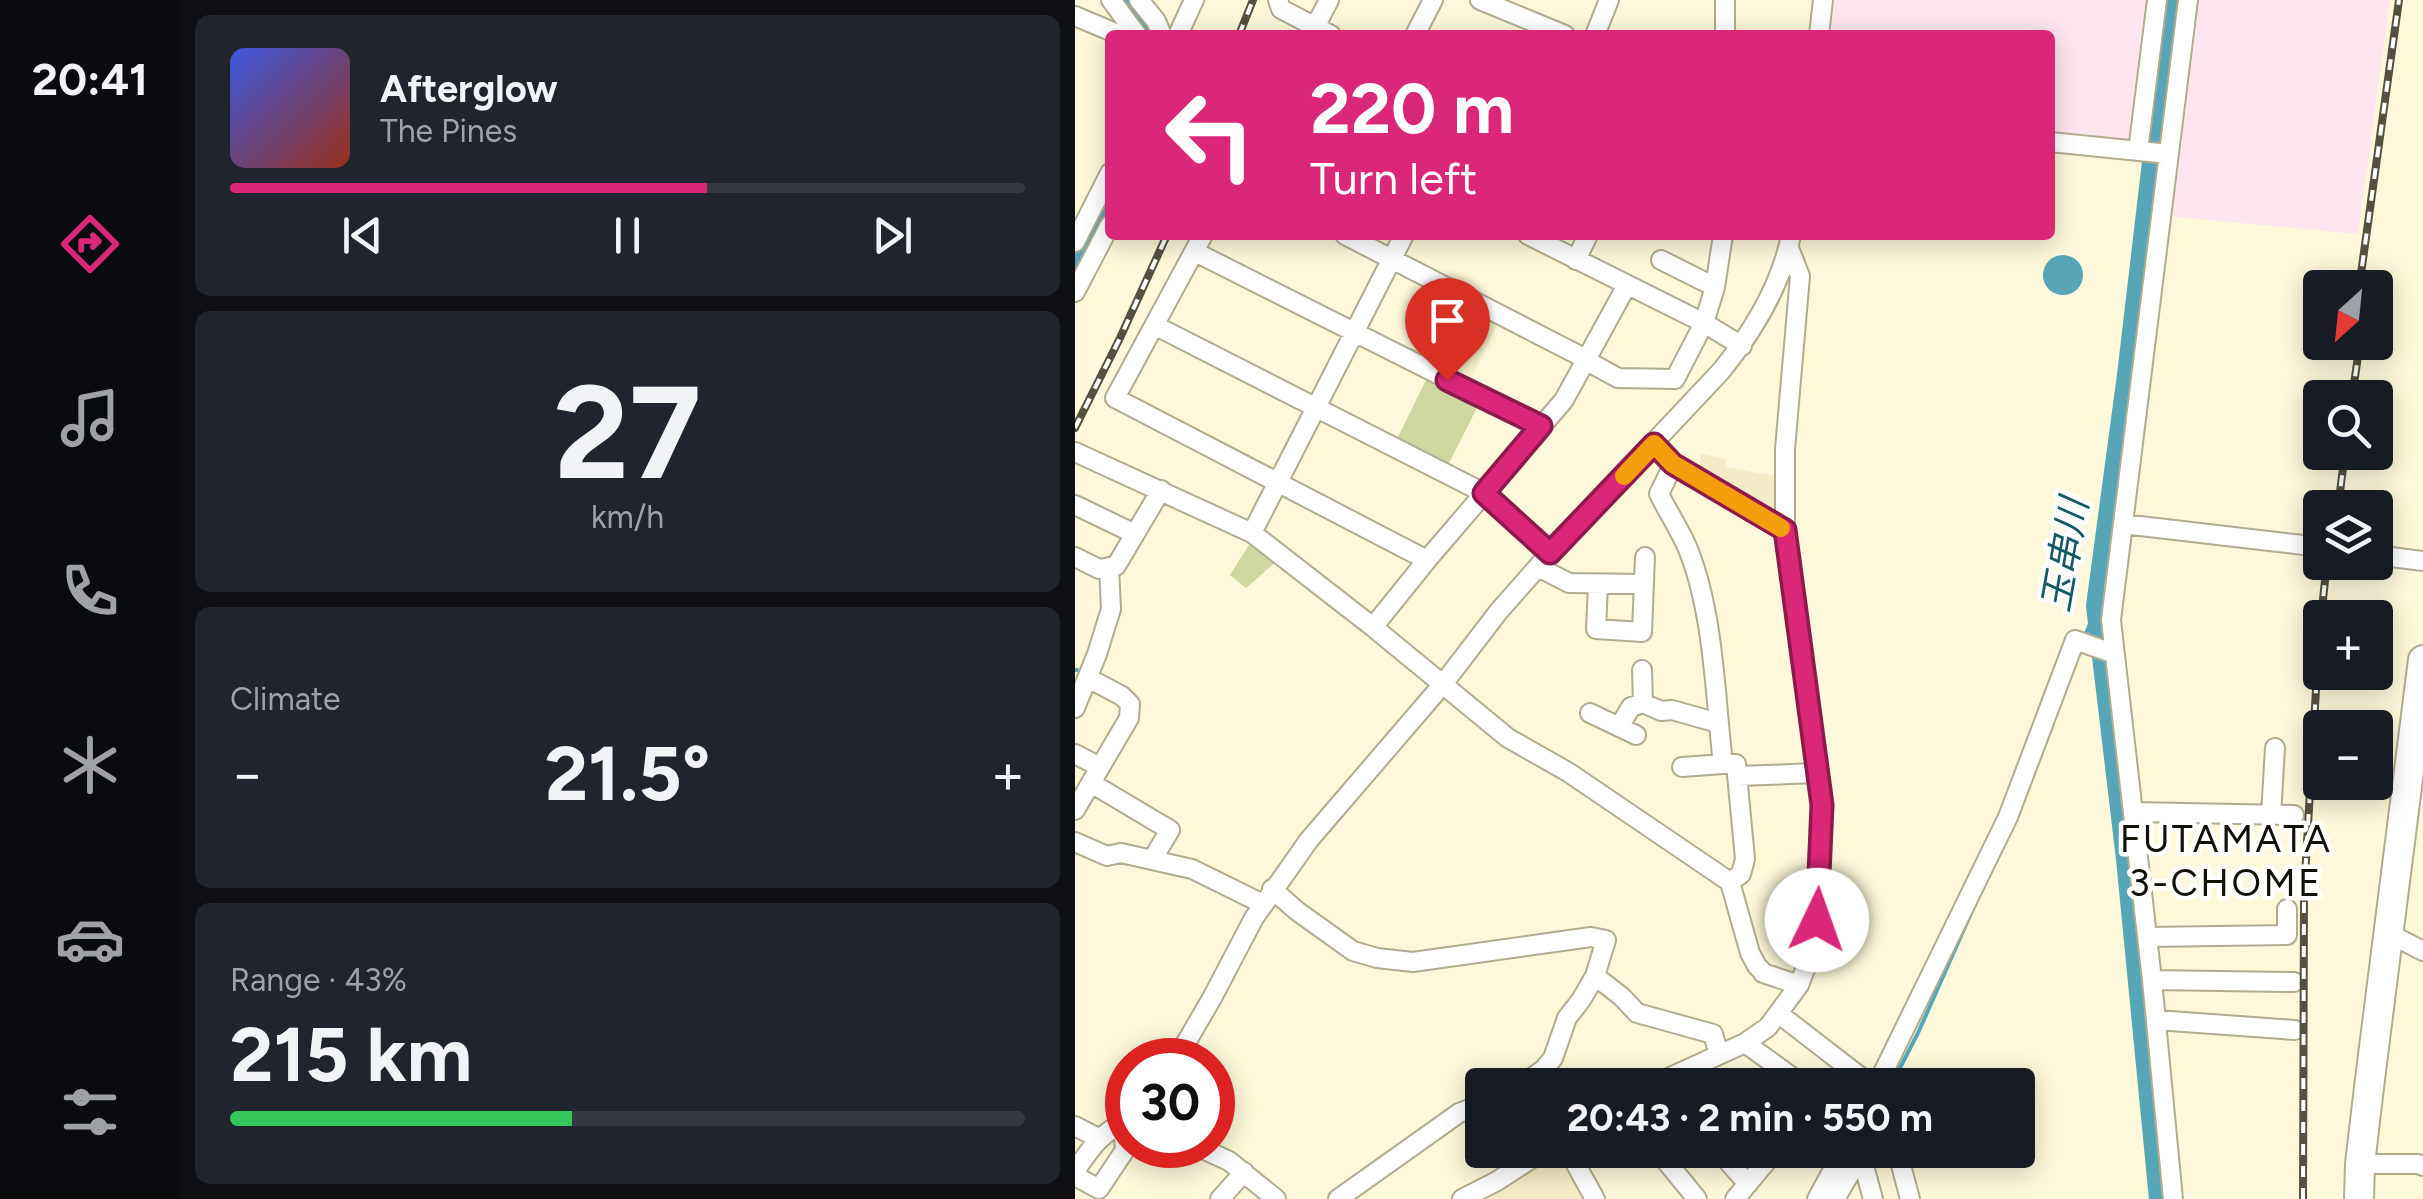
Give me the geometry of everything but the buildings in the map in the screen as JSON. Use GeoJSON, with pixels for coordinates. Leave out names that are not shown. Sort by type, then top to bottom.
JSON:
{"type":"FeatureCollection","features":[{"type":"Feature","properties":{"kind":"highway"},"geometry":{"type":"LineString","coordinates":[[2359,1199],[2360,1164],[2422,677]]}},
{"type":"Feature","properties":{"kind":"street"},"geometry":{"type":"LineString","coordinates":[[1111,0],[1133,30]]}},
{"type":"Feature","properties":{"kind":"street"},"geometry":{"type":"LineString","coordinates":[[1139,0],[1160,30]]}},
{"type":"Feature","properties":{"kind":"street"},"geometry":{"type":"LineString","coordinates":[[1180,30],[1193,0]]}},
{"type":"Feature","properties":{"kind":"street"},"geometry":{"type":"LineString","coordinates":[[1278,0],[1281,9],[1315,30],[1329,0]]}},
{"type":"Feature","properties":{"kind":"street"},"geometry":{"type":"LineString","coordinates":[[1418,30],[1433,0]]}},
{"type":"Feature","properties":{"kind":"street"},"geometry":{"type":"LineString","coordinates":[[1480,0],[1553,30]]}},
{"type":"Feature","properties":{"kind":"street"},"geometry":{"type":"LineString","coordinates":[[1597,30],[1609,0]]}},
{"type":"Feature","properties":{"kind":"street"},"geometry":{"type":"LineString","coordinates":[[1725,0],[1725,30]]}},
{"type":"Feature","properties":{"kind":"street"},"geometry":{"type":"LineString","coordinates":[[1820,30],[1823,0]]}},
{"type":"Feature","properties":{"kind":"street"},"geometry":{"type":"LineString","coordinates":[[2157,0],[2153,153],[2123,524],[2111,620],[2153,980],[2173,1199]]}},
{"type":"Feature","properties":{"kind":"street"},"geometry":{"type":"LineString","coordinates":[[2153,153],[2188,0]]}},
{"type":"Feature","properties":{"kind":"street"},"geometry":{"type":"LineString","coordinates":[[1075,16],[1108,30]]}},
{"type":"Feature","properties":{"kind":"street"},"geometry":{"type":"LineString","coordinates":[[2055,143],[2153,153]]}},
{"type":"Feature","properties":{"kind":"street"},"geometry":{"type":"LineString","coordinates":[[1075,242],[1105,184]]}},
{"type":"Feature","properties":{"kind":"street"},"geometry":{"type":"LineString","coordinates":[[1075,292],[1105,235]]}},
{"type":"Feature","properties":{"kind":"street"},"geometry":{"type":"LineString","coordinates":[[1355,240],[1618,378],[1675,379],[1703,323],[1715,288],[1722,240]]}},
{"type":"Feature","properties":{"kind":"street"},"geometry":{"type":"LineString","coordinates":[[1252,533],[1402,240]]}},
{"type":"Feature","properties":{"kind":"street"},"geometry":{"type":"LineString","coordinates":[[1538,240],[1742,346]]}},
{"type":"Feature","properties":{"kind":"street"},"geometry":{"type":"LineString","coordinates":[[1576,260],[1586,240]]}},
{"type":"Feature","properties":{"kind":"street"},"geometry":{"type":"LineString","coordinates":[[1188,1038],[1268,896],[1309,840],[1443,684],[1499,611],[1742,346],[1782,271],[1790,242]]}},
{"type":"Feature","properties":{"kind":"street"},"geometry":{"type":"LineString","coordinates":[[1693,1068],[1745,1042],[1779,1014],[1799,986],[1816,928],[1822,805],[1785,530],[1785,449],[1800,276],[1790,242]]}},
{"type":"Feature","properties":{"kind":"street"},"geometry":{"type":"LineString","coordinates":[[1427,560],[1115,398],[1199,244],[1355,333],[1541,426]]}},
{"type":"Feature","properties":{"kind":"street"},"geometry":{"type":"LineString","coordinates":[[1661,260],[1715,288]]}},
{"type":"Feature","properties":{"kind":"street"},"geometry":{"type":"LineString","coordinates":[[1373,626],[1564,400],[1627,286]]}},
{"type":"Feature","properties":{"kind":"street"},"geometry":{"type":"LineString","coordinates":[[1156,326],[1484,493],[1569,583],[1643,584]]}},
{"type":"Feature","properties":{"kind":"street"},"geometry":{"type":"LineString","coordinates":[[1654,444],[1673,464],[1785,530]]}},
{"type":"Feature","properties":{"kind":"street"},"geometry":{"type":"LineString","coordinates":[[1075,452],[1252,533],[1373,626],[1508,738],[1568,772],[1730,882],[1757,966],[1763,973],[1799,986]]}},
{"type":"Feature","properties":{"kind":"street"},"geometry":{"type":"LineString","coordinates":[[1673,464],[1659,494],[1687,548],[1707,614],[1718,724],[1745,859],[1741,874],[1730,882]]}},
{"type":"Feature","properties":{"kind":"street"},"geometry":{"type":"LineString","coordinates":[[1075,557],[1099,569],[1116,566],[1161,490]]}},
{"type":"Feature","properties":{"kind":"street"},"geometry":{"type":"LineString","coordinates":[[1075,505],[1135,534]]}},
{"type":"Feature","properties":{"kind":"street"},"geometry":{"type":"LineString","coordinates":[[2123,524],[2303,545]]}},
{"type":"Feature","properties":{"kind":"street"},"geometry":{"type":"LineString","coordinates":[[1598,584],[1596,628],[1643,632],[1645,557]]}},
{"type":"Feature","properties":{"kind":"street"},"geometry":{"type":"LineString","coordinates":[[2393,557],[2423,561]]}},
{"type":"Feature","properties":{"kind":"street"},"geometry":{"type":"LineString","coordinates":[[1075,708],[1111,609],[1109,567]]}},
{"type":"Feature","properties":{"kind":"street"},"geometry":{"type":"LineString","coordinates":[[1882,1068],[2008,817],[2075,640],[2115,654]]}},
{"type":"Feature","properties":{"kind":"street"},"geometry":{"type":"LineString","coordinates":[[1643,670],[1643,704]]}},
{"type":"Feature","properties":{"kind":"street"},"geometry":{"type":"LineString","coordinates":[[1075,810],[1129,718],[1131,704],[1083,678]]}},
{"type":"Feature","properties":{"kind":"street"},"geometry":{"type":"LineString","coordinates":[[1589,713],[1628,731],[1631,707],[1643,704],[1718,724]]}},
{"type":"Feature","properties":{"kind":"street"},"geometry":{"type":"LineString","coordinates":[[2271,815],[2275,748]]}},
{"type":"Feature","properties":{"kind":"street"},"geometry":{"type":"LineString","coordinates":[[1075,754],[1095,775],[1169,830],[1152,860]]}},
{"type":"Feature","properties":{"kind":"street"},"geometry":{"type":"LineString","coordinates":[[1682,767],[1817,773]]}},
{"type":"Feature","properties":{"kind":"street"},"geometry":{"type":"LineString","coordinates":[[2133,812],[2294,815]]}},
{"type":"Feature","properties":{"kind":"street"},"geometry":{"type":"LineString","coordinates":[[1075,842],[1107,856],[1121,853],[1192,868],[1268,896],[1353,951],[1377,958],[1413,962],[1591,937],[1605,940],[1595,976],[1567,1018],[1553,1058],[1545,1068]]}},
{"type":"Feature","properties":{"kind":"street"},"geometry":{"type":"LineString","coordinates":[[2147,937],[2287,935],[2287,909]]}},
{"type":"Feature","properties":{"kind":"street"},"geometry":{"type":"LineString","coordinates":[[2389,933],[2423,951]]}},
{"type":"Feature","properties":{"kind":"street"},"geometry":{"type":"LineString","coordinates":[[1595,976],[1637,1013],[1713,1034],[1719,1056]]}},
{"type":"Feature","properties":{"kind":"street"},"geometry":{"type":"LineString","coordinates":[[2153,980],[2294,982]]}},
{"type":"Feature","properties":{"kind":"street"},"geometry":{"type":"LineString","coordinates":[[1779,1014],[1851,1068]]}},
{"type":"Feature","properties":{"kind":"street"},"geometry":{"type":"LineString","coordinates":[[2156,1020],[2295,1030]]}},
{"type":"Feature","properties":{"kind":"street"},"geometry":{"type":"LineString","coordinates":[[1745,1042],[1777,1068]]}},
{"type":"Feature","properties":{"kind":"street"},"geometry":{"type":"LineString","coordinates":[[1337,1199],[1465,1111]]}},
{"type":"Feature","properties":{"kind":"street"},"geometry":{"type":"LineString","coordinates":[[1075,1126],[1098,1138]]}},
{"type":"Feature","properties":{"kind":"street"},"geometry":{"type":"LineString","coordinates":[[1105,1133],[1075,1174],[1099,1189],[1113,1168]]}},
{"type":"Feature","properties":{"kind":"street"},"geometry":{"type":"LineString","coordinates":[[2360,1164],[2423,1166]]}},
{"type":"Feature","properties":{"kind":"street"},"geometry":{"type":"LineString","coordinates":[[1235,1165],[1276,1199]]}},
{"type":"Feature","properties":{"kind":"street"},"geometry":{"type":"LineString","coordinates":[[1462,1199],[1518,1168]]}},
{"type":"Feature","properties":{"kind":"street"},"geometry":{"type":"LineString","coordinates":[[1578,1168],[1595,1199]]}},
{"type":"Feature","properties":{"kind":"street"},"geometry":{"type":"LineString","coordinates":[[1672,1168],[1697,1199]]}},
{"type":"Feature","properties":{"kind":"street"},"geometry":{"type":"LineString","coordinates":[[1730,1168],[1745,1193],[1763,1168]]}},
{"type":"Feature","properties":{"kind":"street"},"geometry":{"type":"LineString","coordinates":[[1866,1168],[1873,1199]]}},
{"type":"Feature","properties":{"kind":"street"},"geometry":{"type":"LineString","coordinates":[[1902,1168],[1910,1199]]}},
{"type":"Feature","properties":{"kind":"street"},"geometry":{"type":"LineString","coordinates":[[1817,1199],[1843,1169]]}},
{"type":"Feature","properties":{"kind":"street"},"geometry":{"type":"LineString","coordinates":[[1835,1199],[1843,1169]]}},
{"type":"Feature","properties":{"kind":"street"},"geometry":{"type":"LineString","coordinates":[[1220,1199],[1244,1172]]}},
{"type":"Feature","properties":{"kind":"shaded area"},"geometry":{"type":"Polygon","coordinates":[[[1832,0],[2149,0],[2133,141],[2126,146],[2055,139],[2055,30],[1829,30],[1832,0]]]}},
{"type":"Feature","properties":{"kind":"shaded area"},"geometry":{"type":"Polygon","coordinates":[[[2192,0],[2390,0],[2358,234],[2166,216],[2192,0]]]}},
{"type":"Feature","properties":{"kind":"shaded area"},"geometry":{"type":"Polygon","coordinates":[[[1442,290],[1500,319],[1469,382],[1411,353],[1442,290]]]}},
{"type":"Feature","properties":{"kind":"shaded area"},"geometry":{"type":"Polygon","coordinates":[[[1701,454],[1726,459],[1725,467],[1775,476],[1775,519],[1698,475],[1701,454]]]}},
{"type":"Feature","properties":{"kind":"shaded area"},"geometry":{"type":"Polygon","coordinates":[[[1527,1168],[1573,1168],[1589,1199],[1471,1199],[1527,1168]]]}},
{"type":"Feature","properties":{"kind":"green space"},"geometry":{"type":"Polygon","coordinates":[[[1428,376],[1480,402],[1447,467],[1396,441],[1428,376]]]}},
{"type":"Feature","properties":{"kind":"green space"},"geometry":{"type":"Polygon","coordinates":[[[1252,540],[1277,561],[1246,588],[1230,575],[1252,540]]]}},
{"type":"Feature","properties":{"kind":"water"},"geometry":{"type":"Polygon","coordinates":[[[2063,255],[2077,261],[2083,275],[2077,289],[2063,295],[2049,289],[2043,275],[2049,261],[2063,255]]]}},
{"type":"Feature","properties":{"kind":"waterway"},"geometry":{"type":"LineString","coordinates":[[1124,0],[1147,30]]}},
{"type":"Feature","properties":{"kind":"waterway","name":"玉串川"},"geometry":{"type":"LineString","coordinates":[[2160,1199],[2127,859],[2097,606],[2172,0]]}},
{"type":"Feature","properties":{"kind":"waterway"},"geometry":{"type":"LineString","coordinates":[[1075,264],[1105,206]]}},
{"type":"Feature","properties":{"kind":"waterway","name":"玉串川"},"geometry":{"type":"LineString","coordinates":[[2084,639],[2097,606]]}},
{"type":"Feature","properties":{"kind":"waterway","name":"玉串川"},"geometry":{"type":"LineString","coordinates":[[2037,765],[2053,723]]}},
{"type":"Feature","properties":{"kind":"waterway","name":"玉串川"},"geometry":{"type":"LineString","coordinates":[[1900,1068],[1976,902]]}},
{"type":"Feature","properties":{"kind":"railway"},"geometry":{"type":"LineString","coordinates":[[1241,30],[1253,0]]}},
{"type":"Feature","properties":{"kind":"railway"},"geometry":{"type":"LineString","coordinates":[[2362,270],[2399,0]]}},
{"type":"Feature","properties":{"kind":"railway"},"geometry":{"type":"LineString","coordinates":[[1075,428],[1165,240]]}},
{"type":"Feature","properties":{"kind":"railway"},"geometry":{"type":"LineString","coordinates":[[2355,380],[2357,360]]}},
{"type":"Feature","properties":{"kind":"railway"},"geometry":{"type":"LineString","coordinates":[[2340,490],[2343,470]]}},
{"type":"Feature","properties":{"kind":"railway"},"geometry":{"type":"LineString","coordinates":[[2323,600],[2325,580]]}},
{"type":"Feature","properties":{"kind":"railway"},"geometry":{"type":"LineString","coordinates":[[2303,1199],[2304,893],[2316,690]]}},
{"type":"Feature","properties":{"kind":"slow traffic"},"geometry":{"type":"LineString","coordinates":[[1624,476],[1654,444],[1673,464],[1781,528]]}},
{"type":"Feature","properties":{"kind":"district","name":"FUTAMATA 3-CHOME"},"geometry":{"type":"Point","coordinates":[2226,861]}},
{"type":"Feature","properties":{"kind":"route"},"geometry":{"type":"LineString","coordinates":[[1447,380],[1541,426],[1484,493],[1550,553],[1654,444],[1673,464],[1785,530],[1822,805],[1817,920]]}}]}
